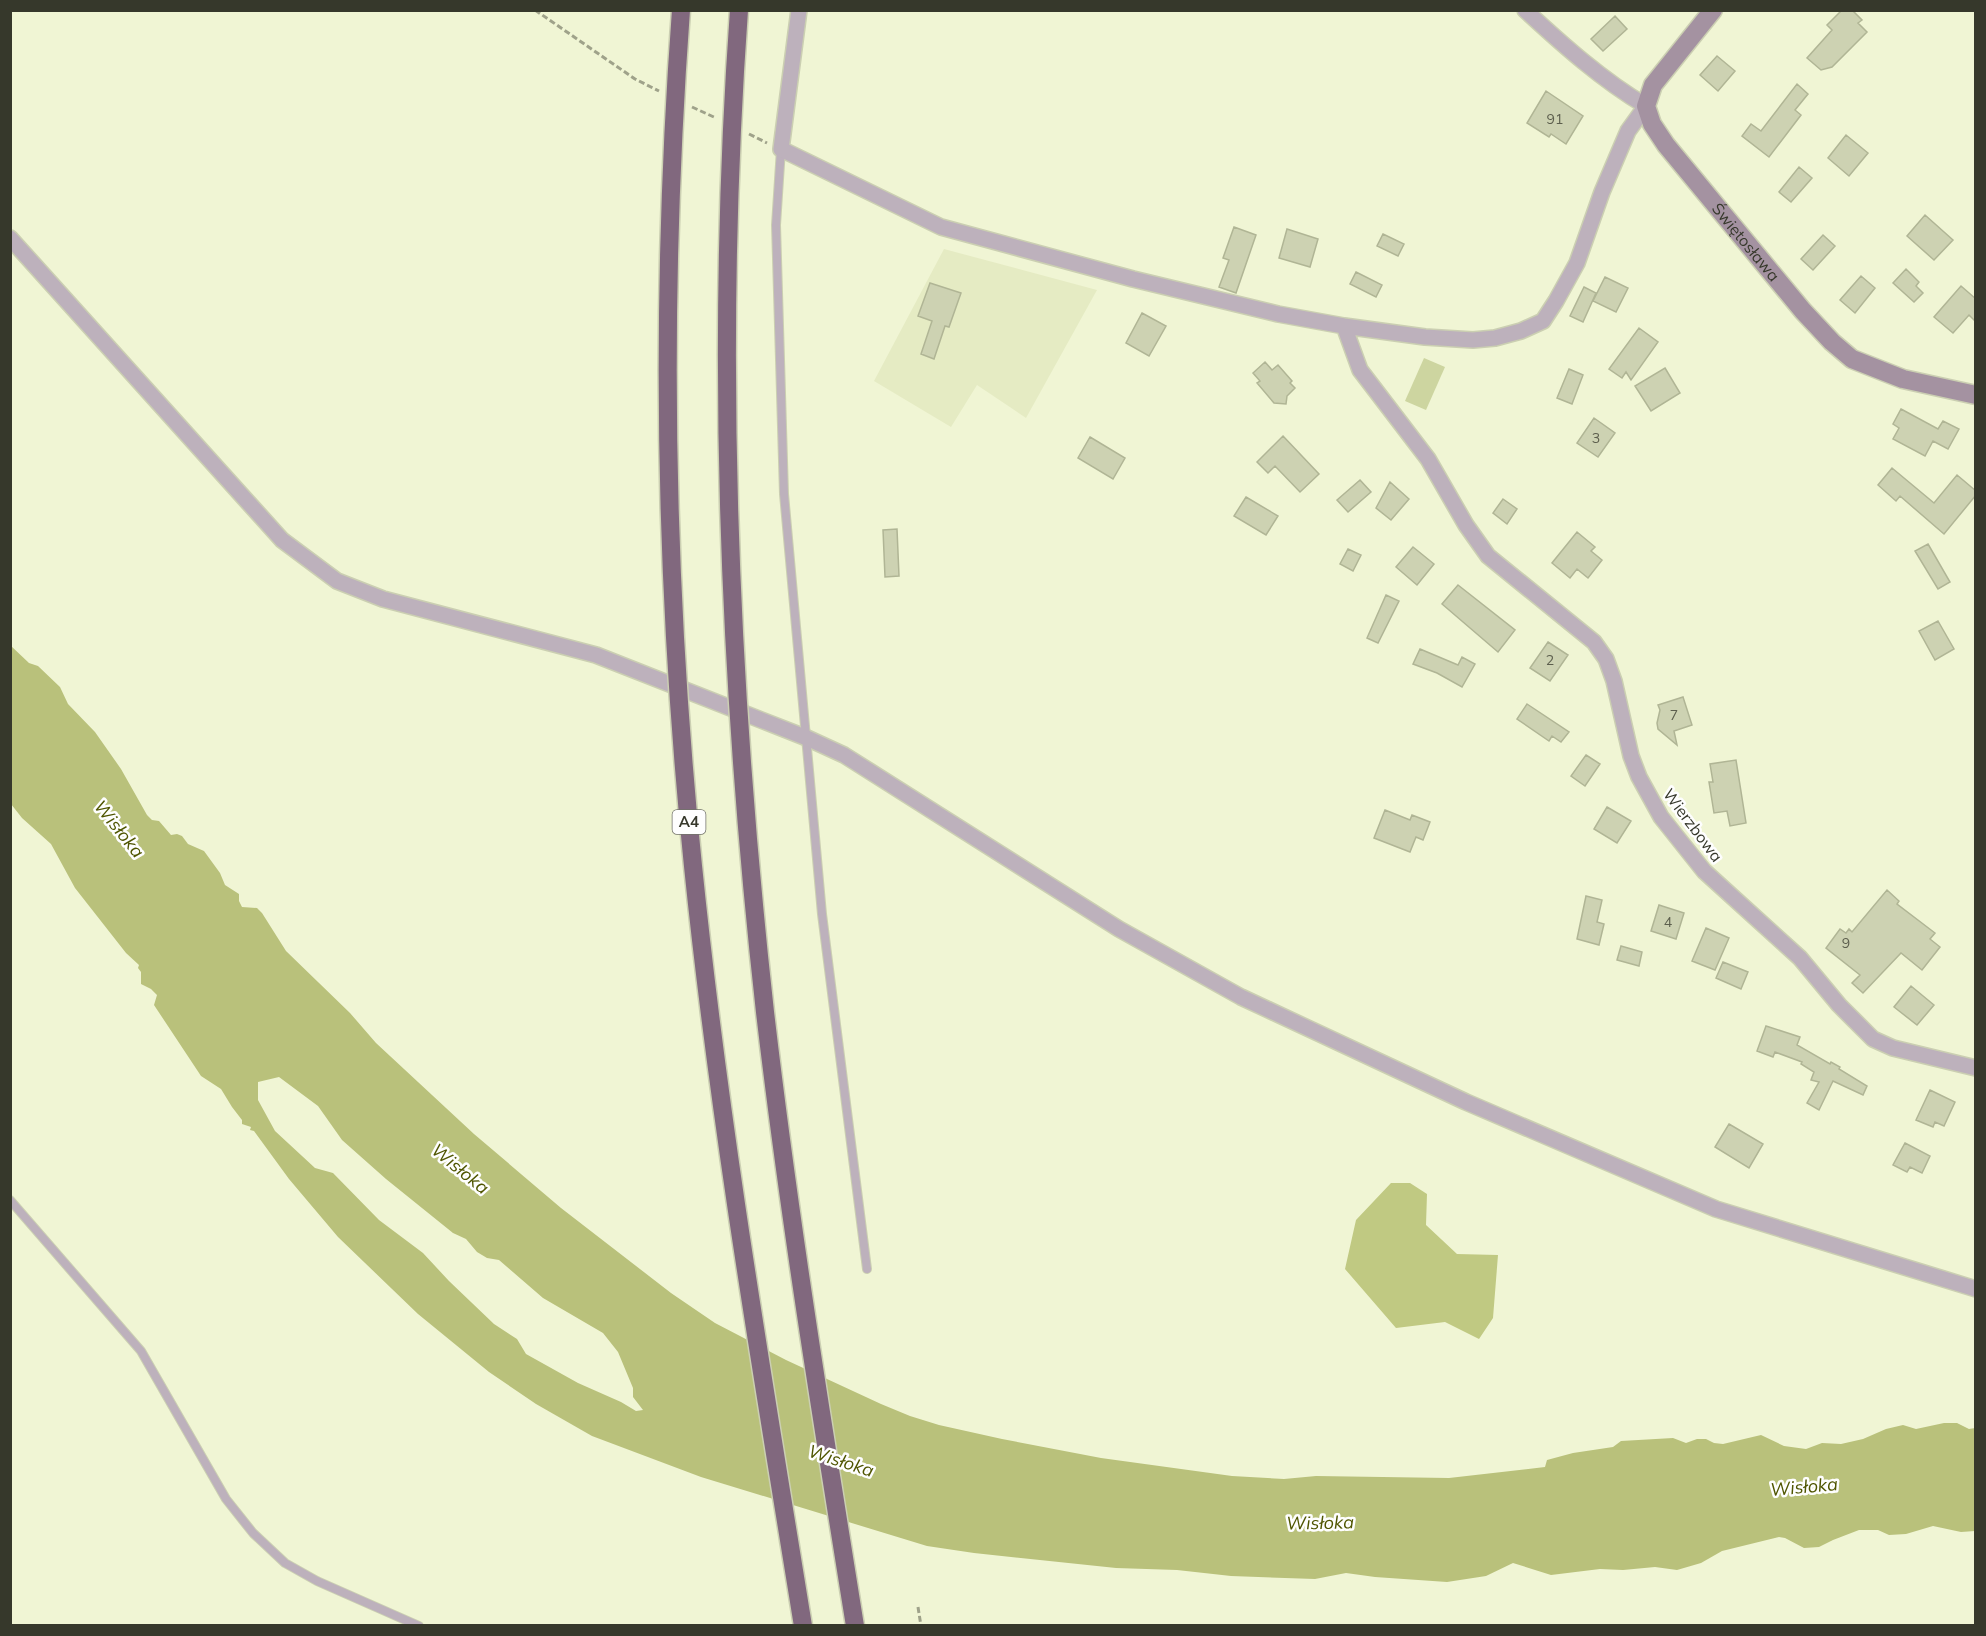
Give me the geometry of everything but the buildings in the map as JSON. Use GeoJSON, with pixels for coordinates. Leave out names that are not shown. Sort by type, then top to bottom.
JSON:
{"type":"FeatureCollection","features":[{"type":"Feature","properties":{"kind":"highway","name":"A4"},"geometry":{"type":"LineString","coordinates":[[681,10],[672,184],[669,353],[673,581],[682,734],[693,864],[713,1031],[757,1339],[803,1626]]}},
{"type":"Feature","properties":{"kind":"highway"},"geometry":{"type":"LineString","coordinates":[[739,10],[729,195],[727,357],[731,579],[740,734],[759,955],[783,1153],[809,1338],[855,1626]]}},
{"type":"Feature","properties":{"kind":"street"},"geometry":{"type":"LineString","coordinates":[[799,10],[781,149],[941,227],[1133,279],[1278,314],[1425,338],[1473,340],[1521,332],[1543,321],[1577,263],[1602,192],[1628,131],[1646,106],[1653,85],[1713,10]]}},
{"type":"Feature","properties":{"kind":"street"},"geometry":{"type":"LineString","coordinates":[[1526,10],[1554,37],[1622,92],[1646,106]]}},
{"type":"Feature","properties":{"kind":"street","name":"Świętosława"},"geometry":{"type":"LineString","coordinates":[[1646,106],[1652,124],[1666,145],[1803,311],[1832,342],[1852,359],[1893,376],[1976,395]]}},
{"type":"Feature","properties":{"kind":"street"},"geometry":{"type":"LineString","coordinates":[[10,238],[282,540],[337,581],[383,599],[596,655],[807,738],[844,755],[1119,929],[1263,1007],[1466,1102],[1716,1209],[1976,1289]]}},
{"type":"Feature","properties":{"kind":"street","name":"Wierzbowa"},"geometry":{"type":"LineString","coordinates":[[1344,326],[1360,370],[1428,459],[1466,525],[1488,556],[1594,642],[1606,660],[1614,681],[1631,756],[1639,777],[1661,817],[1704,871],[1800,958],[1839,1005],[1873,1040],[1893,1048],[1976,1068]]}},
{"type":"Feature","properties":{"kind":"lane"},"geometry":{"type":"LineString","coordinates":[[781,149],[776,225],[784,494],[822,914],[867,1269]]}},
{"type":"Feature","properties":{"kind":"lane"},"geometry":{"type":"LineString","coordinates":[[10,1200],[141,1351],[226,1499],[252,1533],[285,1563],[317,1581],[419,1626]]}},
{"type":"Feature","properties":{"kind":"path"},"geometry":{"type":"LineString","coordinates":[[535,10],[635,79],[666,94]]}},
{"type":"Feature","properties":{"kind":"path"},"geometry":{"type":"LineString","coordinates":[[687,104],[718,119]]}},
{"type":"Feature","properties":{"kind":"path"},"geometry":{"type":"LineString","coordinates":[[739,129],[781,149]]}},
{"type":"Feature","properties":{"kind":"path"},"geometry":{"type":"LineString","coordinates":[[918,1607],[921,1626]]}},
{"type":"Feature","properties":{"kind":"shaded area"},"geometry":{"type":"Polygon","coordinates":[[[944,249],[1097,290],[1026,418],[977,385],[951,427],[874,381],[944,249]]]}},
{"type":"Feature","properties":{"kind":"shaded area"},"geometry":{"type":"Polygon","coordinates":[[[1424,358],[1445,367],[1426,410],[1405,401],[1424,358]]]}},
{"type":"Feature","properties":{"kind":"shaded area"},"geometry":{"type":"Polygon","coordinates":[[[1391,1183],[1410,1183],[1427,1194],[1426,1225],[1457,1254],[1498,1255],[1493,1318],[1479,1339],[1445,1322],[1396,1328],[1345,1269],[1356,1220],[1391,1183]]]}},
{"type":"Feature","properties":{"kind":"water","name":"Wisłoka"},"geometry":{"type":"Polygon","coordinates":[[[10,645],[29,663],[38,666],[60,687],[68,704],[95,732],[121,769],[147,815],[152,820],[159,821],[171,835],[182,836],[188,844],[204,851],[220,873],[225,885],[239,894],[242,907],[257,908],[286,951],[350,1013],[376,1043],[474,1134],[561,1208],[671,1293],[715,1323],[786,1360],[910,1416],[1002,1439],[1101,1458],[1232,1476],[1284,1479],[1316,1476],[1449,1478],[1545,1467],[1547,1460],[1573,1453],[1613,1447],[1621,1441],[1673,1438],[1686,1443],[1706,1439],[1723,1444],[1761,1435],[1784,1446],[1806,1449],[1822,1443],[1841,1444],[1863,1439],[1886,1429],[1903,1425],[1916,1429],[1944,1423],[1957,1423],[1969,1429],[1975,1428],[1975,1531],[1961,1532],[1933,1526],[1906,1534],[1889,1535],[1878,1530],[1859,1530],[1819,1547],[1804,1548],[1779,1537],[1722,1551],[1701,1563],[1677,1570],[1655,1567],[1623,1570],[1600,1569],[1551,1575],[1513,1563],[1486,1576],[1447,1582],[1346,1573],[1315,1579],[1231,1576],[1177,1570],[1116,1568],[927,1546],[701,1477],[592,1436],[536,1404],[489,1372],[418,1314],[338,1237],[289,1179],[254,1131],[250,1130],[251,1127],[242,1124],[242,1120],[221,1089],[201,1076],[154,1005],[157,995],[141,984],[139,965],[126,953],[75,888],[51,844],[22,818],[11,804],[10,645]],[[279,1077],[258,1082],[258,1100],[275,1131],[315,1168],[333,1173],[379,1220],[423,1253],[494,1324],[517,1339],[526,1354],[578,1383],[636,1411],[643,1410],[633,1397],[633,1388],[618,1352],[603,1333],[543,1298],[499,1260],[487,1258],[477,1252],[466,1239],[453,1233],[342,1140],[318,1106],[279,1077]]]}}]}
